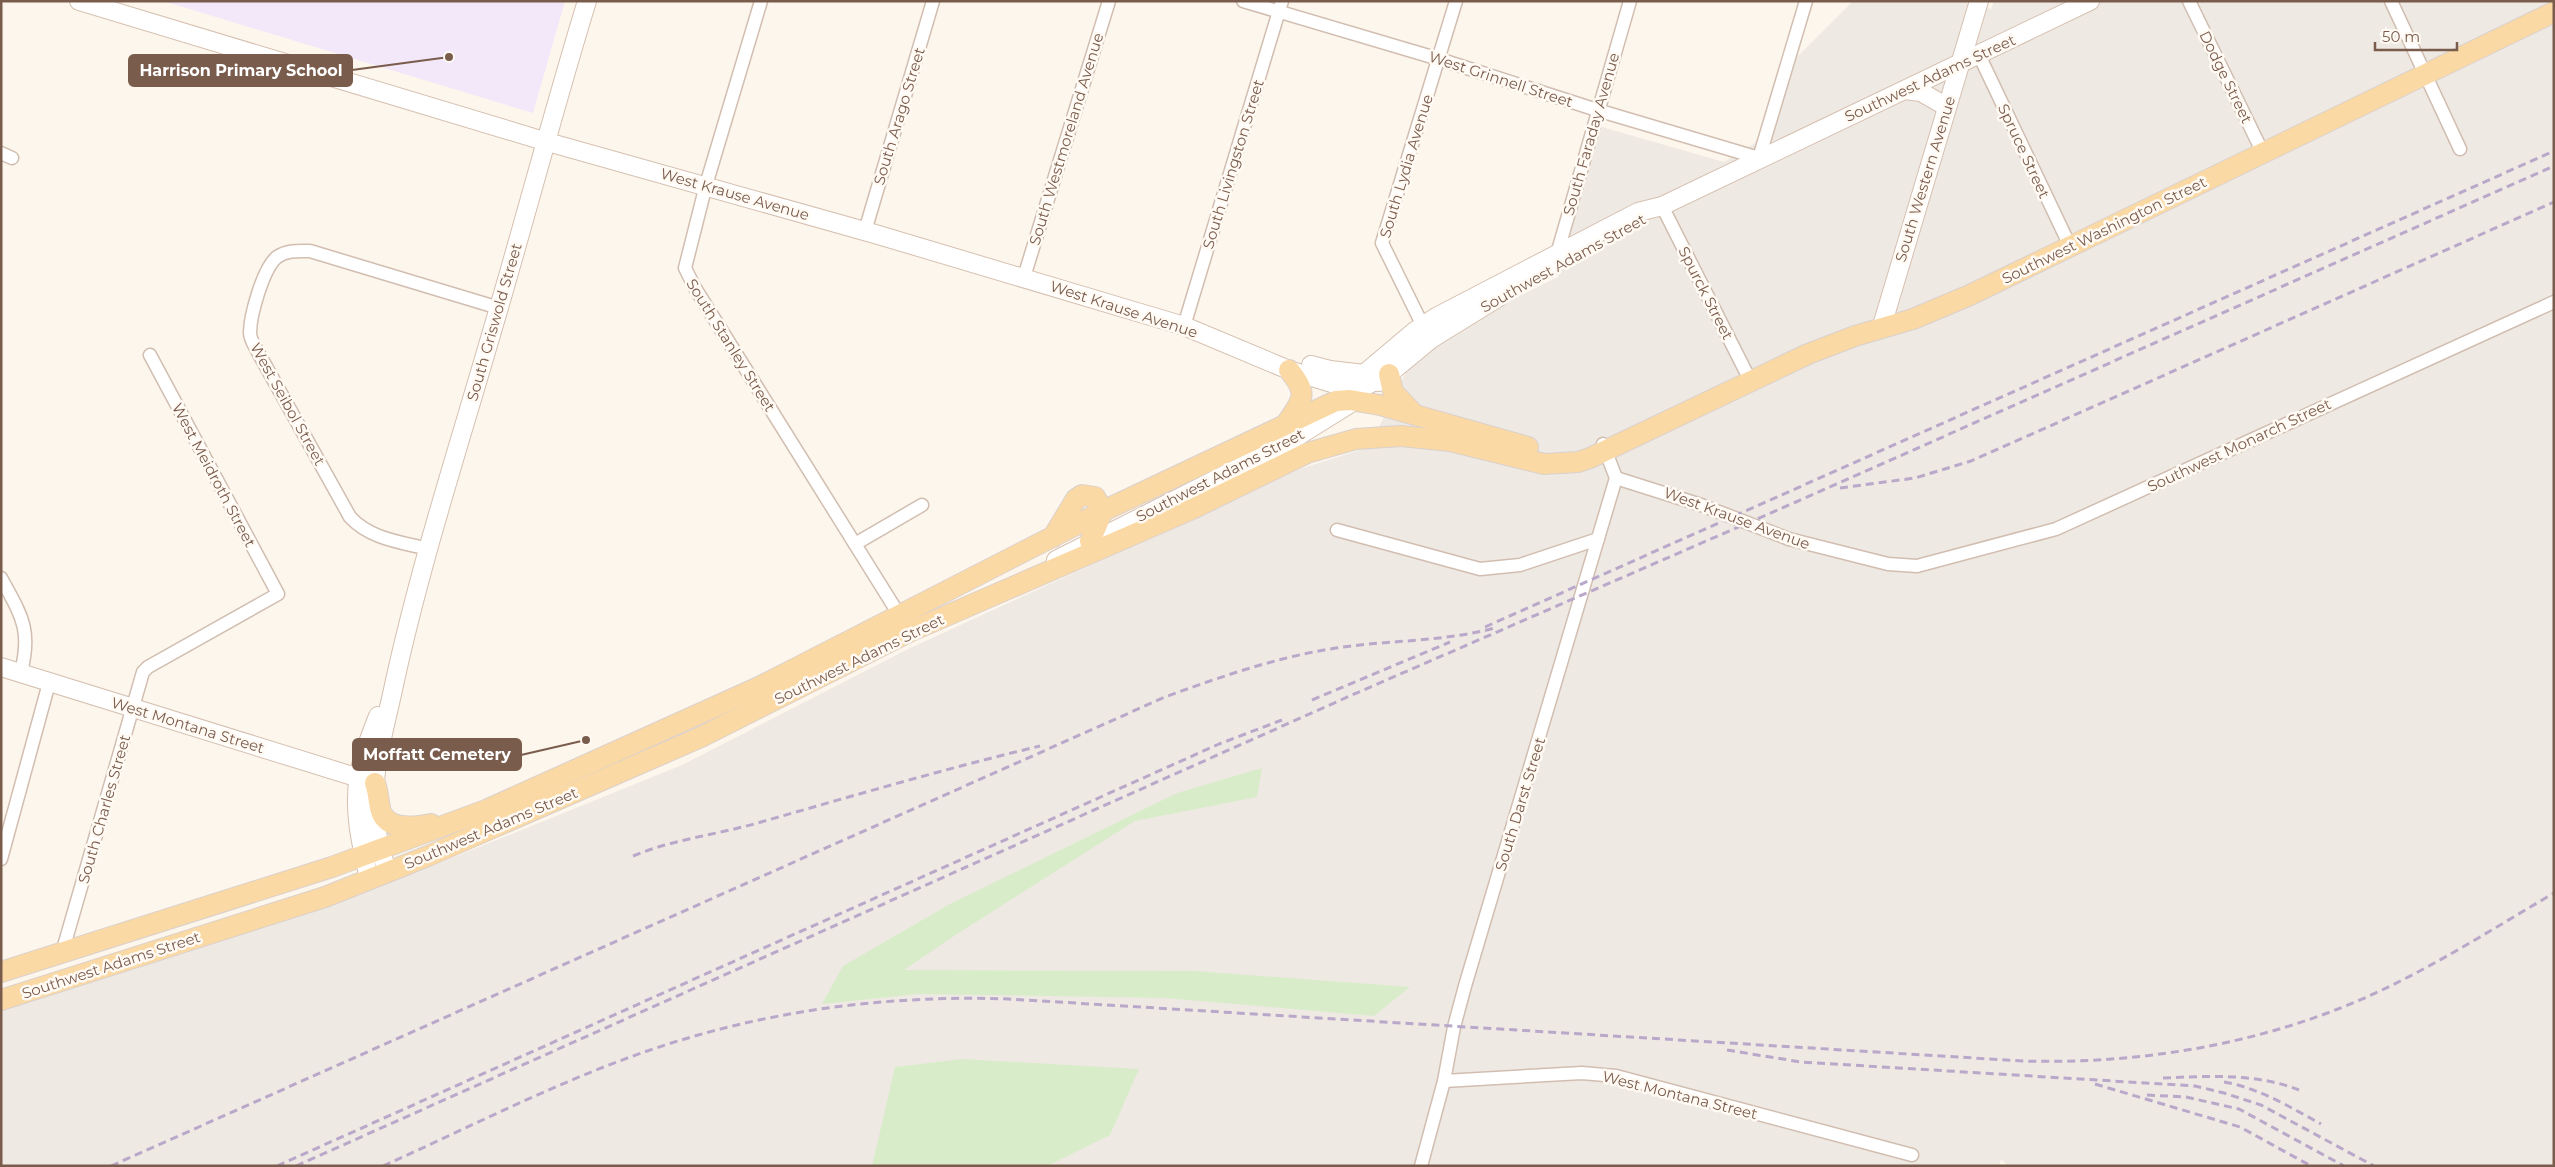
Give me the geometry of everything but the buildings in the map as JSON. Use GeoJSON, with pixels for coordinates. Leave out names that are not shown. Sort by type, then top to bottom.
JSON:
{"type":"FeatureCollection","features":[{"type":"Feature","properties":{"kind":"main road","name":"Southwest Washington Street"},"geometry":{"type":"LineString","coordinates":[[982,600],[1192,509],[1286,462],[1338,443],[1382,436],[1430,438],[1544,464],[1578,462],[1605,448],[1648,432],[1750,380],[1832,345],[1913,319],[1957,301],[2554,12]]}},
{"type":"Feature","properties":{"kind":"main road"},"geometry":{"type":"LineString","coordinates":[[1285,425],[1301,402],[1303,394],[1301,385],[1289,370]]}},
{"type":"Feature","properties":{"kind":"main road"},"geometry":{"type":"LineString","coordinates":[[1388,375],[1392,392],[1414,414]]}},
{"type":"Feature","properties":{"kind":"main road","name":"Southwest Washington Street"},"geometry":{"type":"LineString","coordinates":[[1327,404],[1342,400],[1352,394],[1536,449],[1605,448]]}},
{"type":"Feature","properties":{"kind":"main road","name":"Southwest Adams Street"},"geometry":{"type":"LineString","coordinates":[[1,972],[373,853],[486,810],[731,700],[1103,511],[1327,404]]}},
{"type":"Feature","properties":{"kind":"main road"},"geometry":{"type":"LineString","coordinates":[[1090,541],[1103,511]]}},
{"type":"Feature","properties":{"kind":"main road","name":"Southwest Adams Street"},"geometry":{"type":"LineString","coordinates":[[3,1002],[325,897],[514,819],[701,737],[909,632],[982,600]]}},
{"type":"Feature","properties":{"kind":"main road"},"geometry":{"type":"LineString","coordinates":[[367,779],[382,814],[389,822],[399,826],[429,825],[486,810]]}},
{"type":"Feature","properties":{"kind":"street","name":"West Krause Avenue"},"geometry":{"type":"LineString","coordinates":[[79,1],[544,141],[865,230],[1184,326],[1352,394]]}},
{"type":"Feature","properties":{"kind":"street","name":"South Griswold Street"},"geometry":{"type":"LineString","coordinates":[[378,875],[373,853],[374,817],[367,779],[428,549],[499,308],[544,141],[587,1]]}},
{"type":"Feature","properties":{"kind":"street","name":"South Stanley Street"},"geometry":{"type":"LineString","coordinates":[[761,1],[686,258],[687,274],[909,632]]}},
{"type":"Feature","properties":{"kind":"street","name":"South Arago Street"},"geometry":{"type":"LineString","coordinates":[[865,230],[933,1]]}},
{"type":"Feature","properties":{"kind":"street","name":"South Westmoreland Avenue"},"geometry":{"type":"LineString","coordinates":[[1024,277],[1108,1]]}},
{"type":"Feature","properties":{"kind":"street","name":"West Grinnell Street"},"geometry":{"type":"LineString","coordinates":[[1243,1],[1280,7],[1597,110],[1759,158]]}},
{"type":"Feature","properties":{"kind":"street","name":"South Lydia Avenue"},"geometry":{"type":"LineString","coordinates":[[1423,326],[1382,244],[1456,1]]}},
{"type":"Feature","properties":{"kind":"street","name":"South Faraday Avenue"},"geometry":{"type":"LineString","coordinates":[[1555,261],[1630,1]]}},
{"type":"Feature","properties":{"kind":"street"},"geometry":{"type":"LineString","coordinates":[[1759,158],[1806,1]]}},
{"type":"Feature","properties":{"kind":"street","name":"South Western Avenue"},"geometry":{"type":"LineString","coordinates":[[1880,329],[1979,1]]}},
{"type":"Feature","properties":{"kind":"street","name":"Southwest Adams Street"},"geometry":{"type":"LineString","coordinates":[[1352,394],[1364,374],[1423,326],[1555,261],[1643,222],[1662,206],[1759,158],[1959,65],[2090,1]]}},
{"type":"Feature","properties":{"kind":"street","name":"Dodge Street"},"geometry":{"type":"LineString","coordinates":[[2189,1],[2263,153]]}},
{"type":"Feature","properties":{"kind":"street"},"geometry":{"type":"LineString","coordinates":[[2391,1],[2460,149]]}},
{"type":"Feature","properties":{"kind":"street","name":"South Livingston Street"},"geometry":{"type":"LineString","coordinates":[[1184,326],[1280,7]]}},
{"type":"Feature","properties":{"kind":"street","name":"Spruce Street"},"geometry":{"type":"LineString","coordinates":[[1979,55],[2070,246]]}},
{"type":"Feature","properties":{"kind":"street"},"geometry":{"type":"LineString","coordinates":[[1905,90],[1922,92],[1947,107]]}},
{"type":"Feature","properties":{"kind":"street","name":"Spurck Street"},"geometry":{"type":"LineString","coordinates":[[1662,206],[1750,380]]}},
{"type":"Feature","properties":{"kind":"street","name":"West Seibol Street"},"geometry":{"type":"LineString","coordinates":[[428,549],[378,536],[361,529],[350,517],[259,354],[250,335],[252,316],[266,270],[275,258],[293,250],[310,251],[499,308]]}},
{"type":"Feature","properties":{"kind":"street","name":"Southwest Adams Street"},"geometry":{"type":"LineString","coordinates":[[982,600],[1090,541],[1282,446],[1352,394],[1388,375],[1431,339],[1555,261]]}},
{"type":"Feature","properties":{"kind":"street","name":"Southwest Monarch Street"},"geometry":{"type":"LineString","coordinates":[[1917,566],[2056,529],[2554,302]]}},
{"type":"Feature","properties":{"kind":"street"},"geometry":{"type":"LineString","coordinates":[[1184,326],[1325,369],[1364,374]]}},
{"type":"Feature","properties":{"kind":"street","name":"West Meidroth Street"},"geometry":{"type":"LineString","coordinates":[[150,355],[278,594]]}},
{"type":"Feature","properties":{"kind":"street"},"geometry":{"type":"LineString","coordinates":[[1605,448],[1616,478]]}},
{"type":"Feature","properties":{"kind":"street","name":"West Krause Avenue"},"geometry":{"type":"LineString","coordinates":[[1616,478],[1692,502],[1789,539],[1888,564],[1917,566]]}},
{"type":"Feature","properties":{"kind":"street","name":"South Darst Street"},"geometry":{"type":"LineString","coordinates":[[1421,1166],[1444,1081],[1454,1027],[1465,986],[1616,478]]}},
{"type":"Feature","properties":{"kind":"street"},"geometry":{"type":"LineString","coordinates":[[855,544],[922,506]]}},
{"type":"Feature","properties":{"kind":"street"},"geometry":{"type":"LineString","coordinates":[[1337,530],[1486,569],[1520,565],[1598,539]]}},
{"type":"Feature","properties":{"kind":"street"},"geometry":{"type":"LineString","coordinates":[[1,578],[16,606],[26,632],[27,643],[21,672]]}},
{"type":"Feature","properties":{"kind":"street","name":"South Charles Street"},"geometry":{"type":"LineString","coordinates":[[62,953],[143,672],[148,667],[278,594]]}},
{"type":"Feature","properties":{"kind":"street","name":"West Montana Street"},"geometry":{"type":"LineString","coordinates":[[1,667],[367,779]]}},
{"type":"Feature","properties":{"kind":"street"},"geometry":{"type":"LineString","coordinates":[[1,859],[3,844],[49,683]]}},
{"type":"Feature","properties":{"kind":"street","name":"West Montana Street"},"geometry":{"type":"LineString","coordinates":[[1444,1081],[1582,1073],[1616,1076],[1912,1154]]}},
{"type":"Feature","properties":{"kind":"shaded area"},"geometry":{"type":"Polygon","coordinates":[[[163,1],[565,1],[533,113],[163,1]]]}},
{"type":"Feature","properties":{"kind":"shaded area"},"geometry":{"type":"Polygon","coordinates":[[[1853,1],[1964,1],[1991,9],[1994,1],[2554,1],[2554,1166],[2008,1166],[2001,1159],[1999,1166],[1,1166],[1,1009],[420,871],[682,765],[908,649],[1300,469],[1369,447],[1407,370],[1427,351],[1474,318],[1558,277],[1602,127],[1724,162],[1773,132],[1797,57],[1853,1]]]}},
{"type":"Feature","properties":{"kind":"green space"},"geometry":{"type":"Polygon","coordinates":[[[1262,768],[1257,797],[1135,821],[904,970],[1195,971],[1410,987],[1374,1016],[1165,998],[918,994],[822,1004],[843,966],[950,904],[1177,793],[1262,768]]]}},
{"type":"Feature","properties":{"kind":"green space"},"geometry":{"type":"Polygon","coordinates":[[[962,1059],[1139,1069],[1110,1135],[1047,1166],[872,1166],[895,1067],[962,1059]]]}},
{"type":"Feature","properties":{"kind":"railway"},"geometry":{"type":"LineString","coordinates":[[1485,627],[2554,151]]}},
{"type":"Feature","properties":{"kind":"railway"},"geometry":{"type":"LineString","coordinates":[[296,1166],[1352,695],[1796,502],[2554,166]]}},
{"type":"Feature","properties":{"kind":"railway"},"geometry":{"type":"LineString","coordinates":[[1840,488],[1915,478],[1971,461],[2554,202]]}},
{"type":"Feature","properties":{"kind":"railway"},"geometry":{"type":"LineString","coordinates":[[111,1166],[1165,697],[1249,668],[1314,652],[1356,645],[1455,636],[1495,628]]}},
{"type":"Feature","properties":{"kind":"railway"},"geometry":{"type":"LineString","coordinates":[[1312,700],[1450,642]]}},
{"type":"Feature","properties":{"kind":"railway"},"geometry":{"type":"LineString","coordinates":[[277,1166],[1219,744],[1282,720]]}},
{"type":"Feature","properties":{"kind":"railway"},"geometry":{"type":"LineString","coordinates":[[633,856],[647,850],[754,824],[1040,746]]}},
{"type":"Feature","properties":{"kind":"railway"},"geometry":{"type":"LineString","coordinates":[[383,1166],[565,1083],[678,1041],[759,1020],[800,1012],[842,1006],[926,999],[1009,999],[2023,1061],[2103,1060],[2183,1051],[2262,1034],[2338,1009],[2421,970],[2554,893]]}},
{"type":"Feature","properties":{"kind":"railway"},"geometry":{"type":"LineString","coordinates":[[1727,1050],[1801,1062],[2195,1086],[2261,1105],[2374,1166]]}},
{"type":"Feature","properties":{"kind":"railway"},"geometry":{"type":"LineString","coordinates":[[2163,1078],[2215,1076],[2249,1078],[2299,1090]]}},
{"type":"Feature","properties":{"kind":"railway"},"geometry":{"type":"LineString","coordinates":[[2224,1082],[2262,1093],[2321,1124]]}},
{"type":"Feature","properties":{"kind":"railway"},"geometry":{"type":"LineString","coordinates":[[2095,1084],[2240,1127],[2311,1166]]}},
{"type":"Feature","properties":{"kind":"railway"},"geometry":{"type":"LineString","coordinates":[[2147,1095],[2186,1097],[2239,1109],[2344,1166]]}},
{"type":"Feature","properties":{"kind":"place","name":"Harrison Primary School"},"geometry":{"type":"Point","coordinates":[449,57]}},
{"type":"Feature","properties":{"kind":"place","name":"Moffatt Cemetery"},"geometry":{"type":"Point","coordinates":[586,740]}}]}
